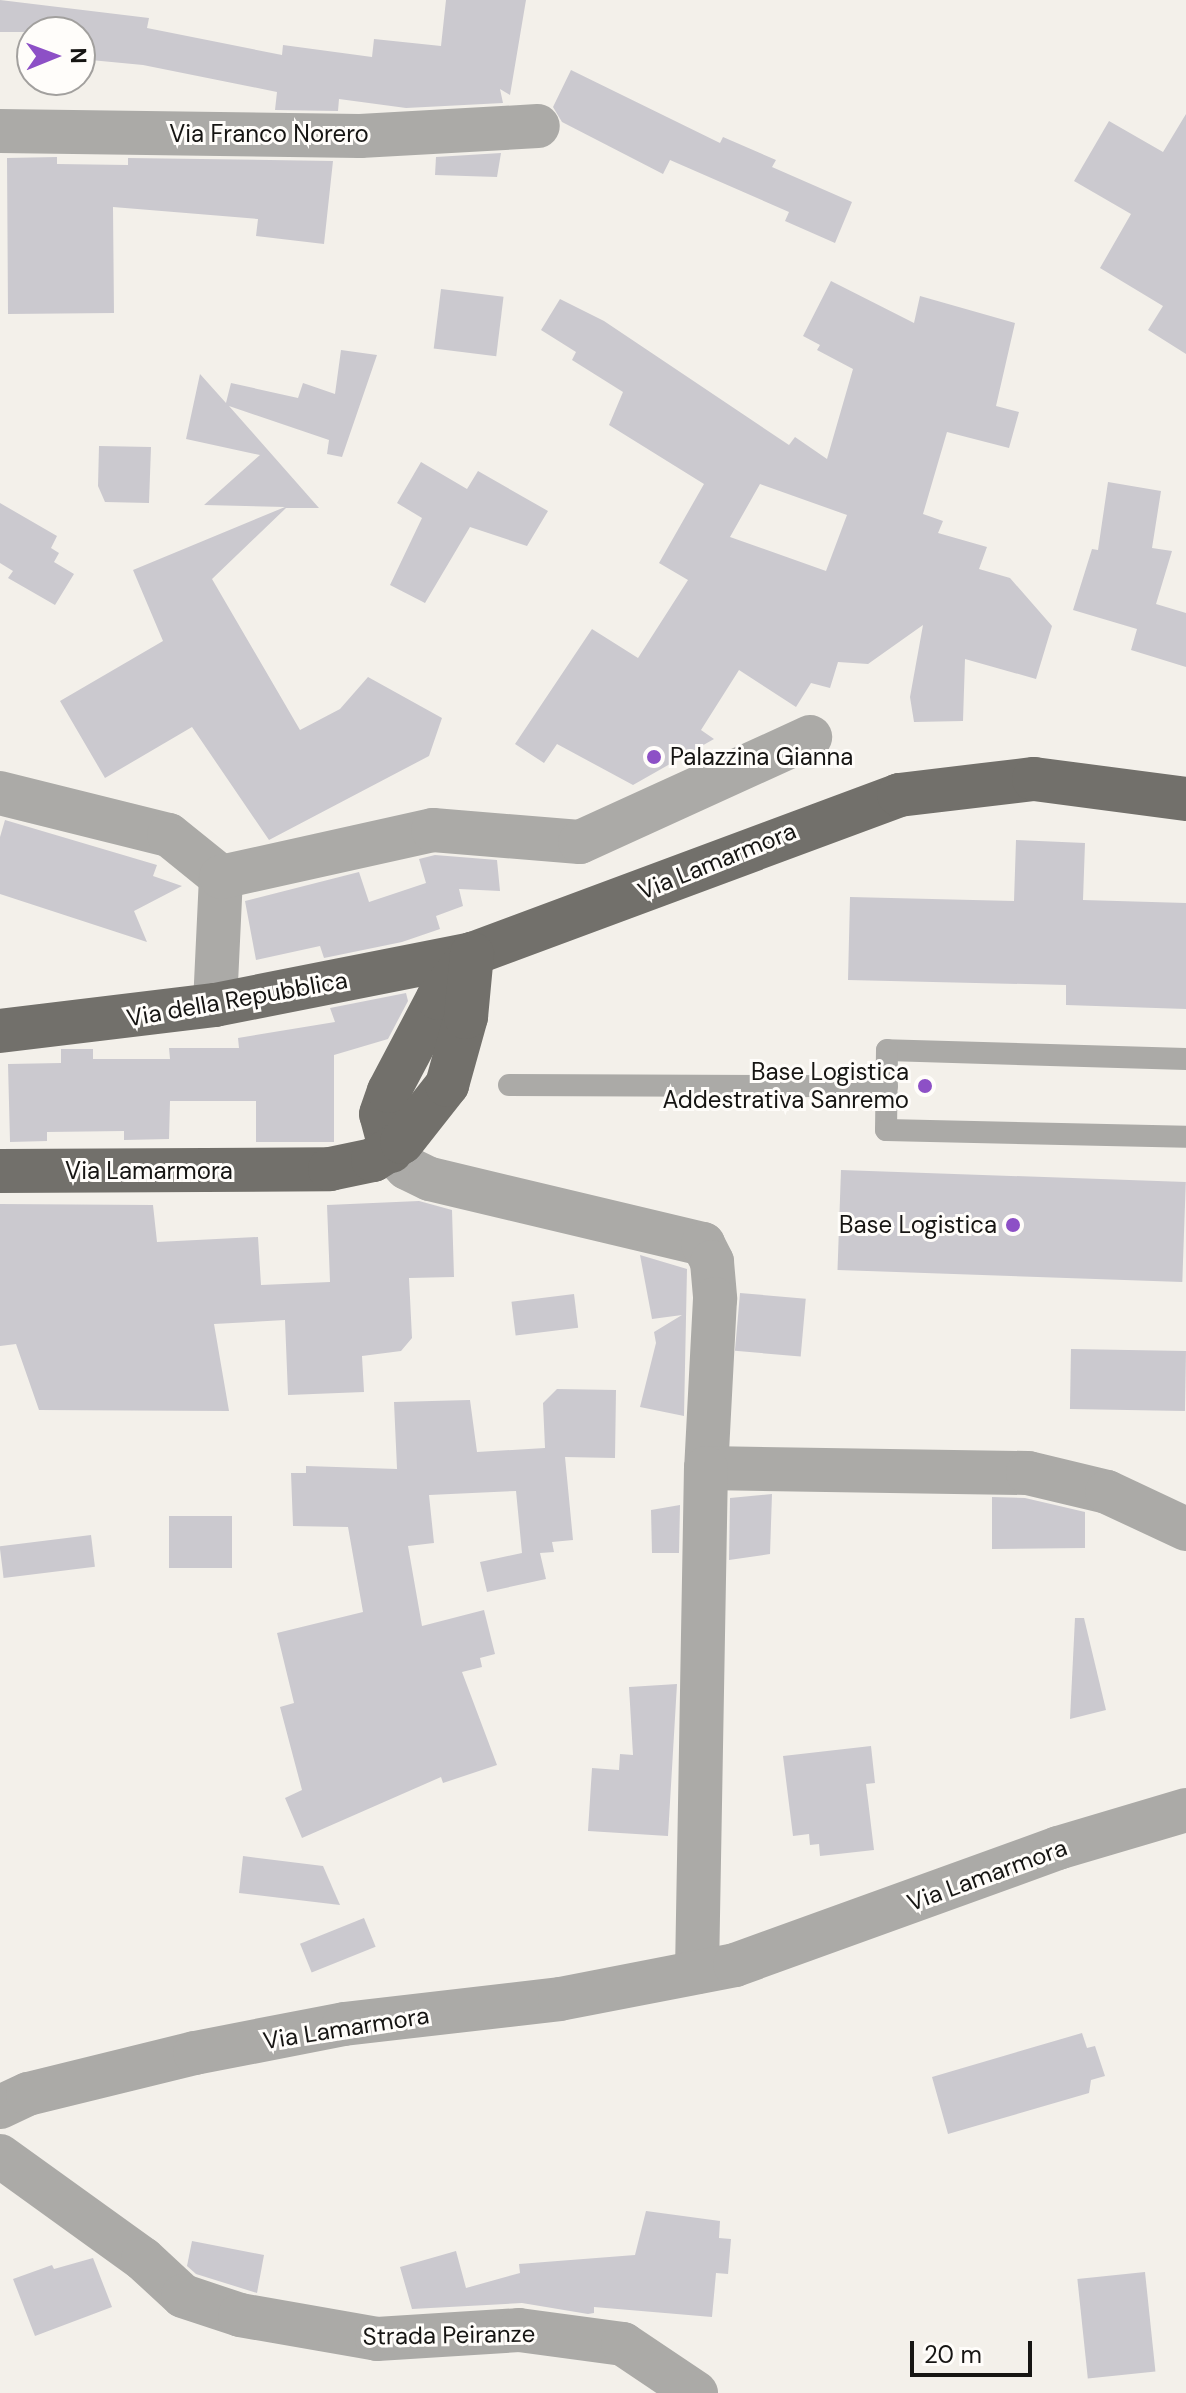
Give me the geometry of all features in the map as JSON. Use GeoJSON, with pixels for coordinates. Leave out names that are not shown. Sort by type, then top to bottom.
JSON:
{"type":"FeatureCollection","features":[{"type":"Feature","properties":{"kind":"main road","name":"Via Lamarmora"},"geometry":{"type":"LineString","coordinates":[[472,954],[899,795],[1034,779],[1186,799]]}},
{"type":"Feature","properties":{"kind":"main road","name":"Via della Repubblica"},"geometry":{"type":"LineString","coordinates":[[0,1031],[215,1005],[472,954]]}},
{"type":"Feature","properties":{"kind":"main road"},"geometry":{"type":"LineString","coordinates":[[391,1151],[381,1114],[389,1091],[438,998],[472,954]]}},
{"type":"Feature","properties":{"kind":"main road","name":"Via Lamarmora"},"geometry":{"type":"LineString","coordinates":[[0,1171],[330,1169],[373,1160],[391,1151]]}},
{"type":"Feature","properties":{"kind":"street","name":"Via Franco Norero"},"geometry":{"type":"LineString","coordinates":[[0,131],[360,136],[538,126]]}},
{"type":"Feature","properties":{"kind":"street"},"geometry":{"type":"LineString","coordinates":[[221,877],[433,830],[580,842],[810,737]]}},
{"type":"Feature","properties":{"kind":"street"},"geometry":{"type":"LineString","coordinates":[[0,793],[169,835],[221,877]]}},
{"type":"Feature","properties":{"kind":"street"},"geometry":{"type":"LineString","coordinates":[[215,1005],[221,877]]}},
{"type":"Feature","properties":{"kind":"street"},"geometry":{"type":"LineString","coordinates":[[391,1151],[407,1168],[430,1179],[703,1244],[712,1262],[715,1299],[706,1468],[697,1972]]}},
{"type":"Feature","properties":{"kind":"street"},"geometry":{"type":"LineString","coordinates":[[706,1468],[1028,1473],[1107,1492],[1186,1529]]}},
{"type":"Feature","properties":{"kind":"street","name":"Via Lamarmora"},"geometry":{"type":"LineString","coordinates":[[0,2107],[28,2094],[165,2061],[344,2024],[560,1999],[735,1965],[1058,1848],[1186,1810]]}},
{"type":"Feature","properties":{"kind":"street","name":"Strada Peiranze"},"geometry":{"type":"LineString","coordinates":[[0,2156],[143,2259],[183,2296],[226,2310],[377,2339],[519,2330],[623,2344],[696,2393]]}},
{"type":"Feature","properties":{"kind":"lane"},"geometry":{"type":"LineString","coordinates":[[1186,1059],[887,1050],[886,1130],[1186,1137]]}},
{"type":"Feature","properties":{"kind":"lane"},"geometry":{"type":"LineString","coordinates":[[509,1085],[887,1086]]}},
{"type":"Feature","properties":{"kind":"building"},"geometry":{"type":"Polygon","coordinates":[[[0,0],[149,18],[147,28],[282,55],[283,45],[372,57],[374,39],[441,46],[446,0],[526,0],[510,95],[500,89],[503,103],[406,108],[339,99],[338,111],[275,110],[277,92],[143,65],[96,61],[96,16],[16,16],[16,32],[0,32],[0,0]]]}},
{"type":"Feature","properties":{"kind":"building"},"geometry":{"type":"Polygon","coordinates":[[[571,70],[720,143],[723,137],[776,160],[772,167],[852,202],[835,243],[785,221],[789,212],[670,160],[663,174],[562,122],[553,107],[571,70]]]}},
{"type":"Feature","properties":{"kind":"building"},"geometry":{"type":"Polygon","coordinates":[[[1186,114],[1186,354],[1148,330],[1163,306],[1100,268],[1131,214],[1074,181],[1109,121],[1163,152],[1186,114]]]}},
{"type":"Feature","properties":{"kind":"building"},"geometry":{"type":"Polygon","coordinates":[[[501,153],[497,177],[435,175],[436,157],[501,153]]]}},
{"type":"Feature","properties":{"kind":"building"},"geometry":{"type":"Polygon","coordinates":[[[57,157],[57,164],[128,165],[128,158],[333,161],[324,244],[256,236],[258,219],[113,207],[114,313],[8,314],[7,158],[57,157]]]}},
{"type":"Feature","properties":{"kind":"building"},"geometry":{"type":"Polygon","coordinates":[[[831,281],[914,323],[920,296],[1015,323],[996,406],[1019,412],[1009,448],[947,432],[923,514],[943,521],[938,533],[987,547],[979,569],[1010,578],[1052,626],[1036,679],[965,659],[963,721],[914,722],[910,697],[923,625],[868,664],[838,662],[830,688],[811,683],[796,707],[739,670],[701,730],[714,739],[633,785],[557,744],[544,763],[515,744],[592,629],[638,658],[688,580],[659,563],[704,484],[609,425],[623,392],[572,360],[576,352],[541,330],[560,299],[604,321],[789,445],[795,437],[827,459],[853,369],[817,350],[820,345],[803,336],[831,281]],[[760,484],[730,537],[826,571],[847,515],[760,484]]]}},
{"type":"Feature","properties":{"kind":"building"},"geometry":{"type":"Polygon","coordinates":[[[441,289],[504,297],[496,356],[434,349],[441,289]]]}},
{"type":"Feature","properties":{"kind":"building"},"geometry":{"type":"Polygon","coordinates":[[[341,350],[377,355],[342,457],[327,454],[329,440],[229,406],[319,508],[286,508],[212,579],[300,730],[340,709],[368,677],[442,718],[429,756],[269,840],[192,727],[105,778],[60,701],[163,641],[133,570],[285,507],[204,505],[260,455],[186,439],[200,374],[226,403],[231,383],[298,398],[303,383],[335,394],[341,350]]]}},
{"type":"Feature","properties":{"kind":"building"},"geometry":{"type":"Polygon","coordinates":[[[99,446],[151,447],[149,503],[105,502],[98,486],[99,446]]]}},
{"type":"Feature","properties":{"kind":"building"},"geometry":{"type":"Polygon","coordinates":[[[421,462],[467,489],[478,471],[548,511],[527,546],[470,527],[425,603],[390,585],[422,518],[397,503],[421,462]]]}},
{"type":"Feature","properties":{"kind":"building"},"geometry":{"type":"Polygon","coordinates":[[[1108,482],[1161,491],[1152,548],[1172,551],[1156,604],[1186,613],[1186,667],[1131,650],[1137,629],[1073,610],[1092,549],[1098,550],[1108,482]]]}},
{"type":"Feature","properties":{"kind":"building"},"geometry":{"type":"Polygon","coordinates":[[[0,503],[57,536],[51,548],[59,553],[54,562],[74,574],[55,605],[8,578],[13,571],[0,563],[0,503]]]}},
{"type":"Feature","properties":{"kind":"building"},"geometry":{"type":"Polygon","coordinates":[[[5,820],[157,865],[153,876],[182,886],[134,911],[147,942],[0,894],[0,837],[5,820]]]}},
{"type":"Feature","properties":{"kind":"building"},"geometry":{"type":"Polygon","coordinates":[[[1016,840],[1085,843],[1083,900],[1186,903],[1186,1009],[1066,1005],[1066,985],[848,980],[850,897],[1014,901],[1016,840]]]}},
{"type":"Feature","properties":{"kind":"building"},"geometry":{"type":"Polygon","coordinates":[[[435,855],[497,860],[500,891],[459,889],[463,906],[436,916],[440,929],[402,942],[324,958],[320,946],[256,960],[245,901],[359,872],[369,902],[426,883],[419,859],[435,855]]]}},
{"type":"Feature","properties":{"kind":"building"},"geometry":{"type":"Polygon","coordinates":[[[406,993],[408,1001],[388,1039],[334,1055],[334,1142],[256,1142],[256,1101],[170,1101],[169,1139],[124,1140],[124,1131],[47,1132],[47,1141],[10,1142],[8,1064],[61,1063],[61,1049],[93,1049],[93,1059],[170,1059],[169,1048],[239,1048],[238,1038],[335,1022],[330,1008],[406,993]]]}},
{"type":"Feature","properties":{"kind":"building","name":"Base Logistica"},"geometry":{"type":"Polygon","coordinates":[[[841,1170],[1186,1182],[1182,1282],[838,1270],[841,1170]]]}},
{"type":"Feature","properties":{"kind":"building"},"geometry":{"type":"Polygon","coordinates":[[[419,1201],[452,1210],[454,1277],[409,1278],[412,1338],[401,1351],[362,1356],[364,1392],[288,1395],[285,1320],[214,1324],[229,1411],[39,1410],[16,1344],[0,1346],[0,1204],[153,1205],[157,1242],[258,1237],[261,1285],[330,1282],[327,1205],[419,1201]]]}},
{"type":"Feature","properties":{"kind":"building"},"geometry":{"type":"Polygon","coordinates":[[[640,1255],[687,1269],[684,1416],[640,1407],[656,1343],[654,1332],[682,1315],[652,1319],[640,1255]]]}},
{"type":"Feature","properties":{"kind":"building"},"geometry":{"type":"Polygon","coordinates":[[[740,1293],[806,1299],[801,1357],[735,1351],[740,1293]]]}},
{"type":"Feature","properties":{"kind":"building"},"geometry":{"type":"Polygon","coordinates":[[[574,1294],[578,1328],[516,1335],[511,1302],[574,1294]]]}},
{"type":"Feature","properties":{"kind":"building"},"geometry":{"type":"Polygon","coordinates":[[[1071,1349],[1186,1351],[1185,1411],[1070,1409],[1071,1349]]]}},
{"type":"Feature","properties":{"kind":"building"},"geometry":{"type":"Polygon","coordinates":[[[557,1389],[616,1390],[615,1458],[565,1457],[573,1540],[552,1542],[554,1552],[540,1553],[546,1579],[487,1592],[480,1562],[522,1553],[516,1491],[429,1495],[434,1543],[408,1546],[422,1626],[484,1610],[495,1654],[480,1658],[482,1667],[462,1672],[497,1765],[443,1783],[441,1777],[302,1838],[285,1798],[302,1790],[280,1707],[294,1703],[277,1633],[363,1612],[348,1527],[293,1526],[291,1473],[306,1473],[306,1466],[397,1469],[394,1402],[470,1400],[477,1452],[545,1448],[543,1403],[557,1389]]]}},
{"type":"Feature","properties":{"kind":"building"},"geometry":{"type":"Polygon","coordinates":[[[772,1494],[770,1554],[729,1560],[730,1498],[772,1494]]]}},
{"type":"Feature","properties":{"kind":"building"},"geometry":{"type":"Polygon","coordinates":[[[992,1497],[1025,1498],[1085,1512],[1085,1548],[992,1549],[992,1497]]]}},
{"type":"Feature","properties":{"kind":"building"},"geometry":{"type":"Polygon","coordinates":[[[680,1505],[679,1553],[652,1553],[651,1510],[680,1505]]]}},
{"type":"Feature","properties":{"kind":"building"},"geometry":{"type":"Polygon","coordinates":[[[169,1516],[232,1516],[232,1568],[169,1568],[169,1516]]]}},
{"type":"Feature","properties":{"kind":"building"},"geometry":{"type":"Polygon","coordinates":[[[91,1535],[95,1567],[4,1578],[0,1546],[91,1535]]]}},
{"type":"Feature","properties":{"kind":"building"},"geometry":{"type":"Polygon","coordinates":[[[1075,1618],[1084,1618],[1106,1710],[1070,1719],[1075,1618]]]}},
{"type":"Feature","properties":{"kind":"building"},"geometry":{"type":"Polygon","coordinates":[[[677,1684],[668,1836],[588,1831],[592,1768],[619,1770],[620,1754],[633,1755],[629,1687],[677,1684]]]}},
{"type":"Feature","properties":{"kind":"building"},"geometry":{"type":"Polygon","coordinates":[[[871,1746],[875,1783],[866,1784],[874,1850],[820,1856],[819,1844],[810,1845],[809,1834],[793,1836],[783,1756],[871,1746]]]}},
{"type":"Feature","properties":{"kind":"building"},"geometry":{"type":"Polygon","coordinates":[[[243,1856],[323,1866],[340,1905],[239,1893],[243,1856]]]}},
{"type":"Feature","properties":{"kind":"building"},"geometry":{"type":"Polygon","coordinates":[[[364,1918],[376,1947],[312,1973],[300,1944],[364,1918]]]}},
{"type":"Feature","properties":{"kind":"building"},"geometry":{"type":"Polygon","coordinates":[[[1082,2033],[1087,2048],[1095,2046],[1105,2076],[1091,2080],[1089,2093],[948,2134],[932,2077],[1082,2033]]]}},
{"type":"Feature","properties":{"kind":"building"},"geometry":{"type":"Polygon","coordinates":[[[646,2211],[720,2221],[719,2238],[731,2239],[728,2274],[716,2273],[712,2317],[594,2307],[594,2313],[588,2314],[522,2303],[412,2309],[400,2267],[456,2251],[466,2288],[520,2273],[519,2264],[635,2255],[646,2211]]]}},
{"type":"Feature","properties":{"kind":"building"},"geometry":{"type":"Polygon","coordinates":[[[192,2241],[264,2255],[257,2293],[196,2274],[187,2266],[192,2241]]]}},
{"type":"Feature","properties":{"kind":"building"},"geometry":{"type":"Polygon","coordinates":[[[93,2258],[112,2307],[35,2336],[13,2279],[52,2265],[54,2269],[93,2258]]]}},
{"type":"Feature","properties":{"kind":"building"},"geometry":{"type":"Polygon","coordinates":[[[1145,2272],[1155,2371],[1088,2379],[1077,2279],[1145,2272]]]}},
{"type":"Feature","properties":{"kind":"place","name":"Palazzina Gianna"},"geometry":{"type":"Point","coordinates":[654,757]}},
{"type":"Feature","properties":{"kind":"place","name":"Base Logistica Addestrativa Sanremo"},"geometry":{"type":"Point","coordinates":[925,1086]}},
{"type":"Feature","properties":{"kind":"place","name":"Base Logistica"},"geometry":{"type":"Point","coordinates":[1013,1225]}}]}
